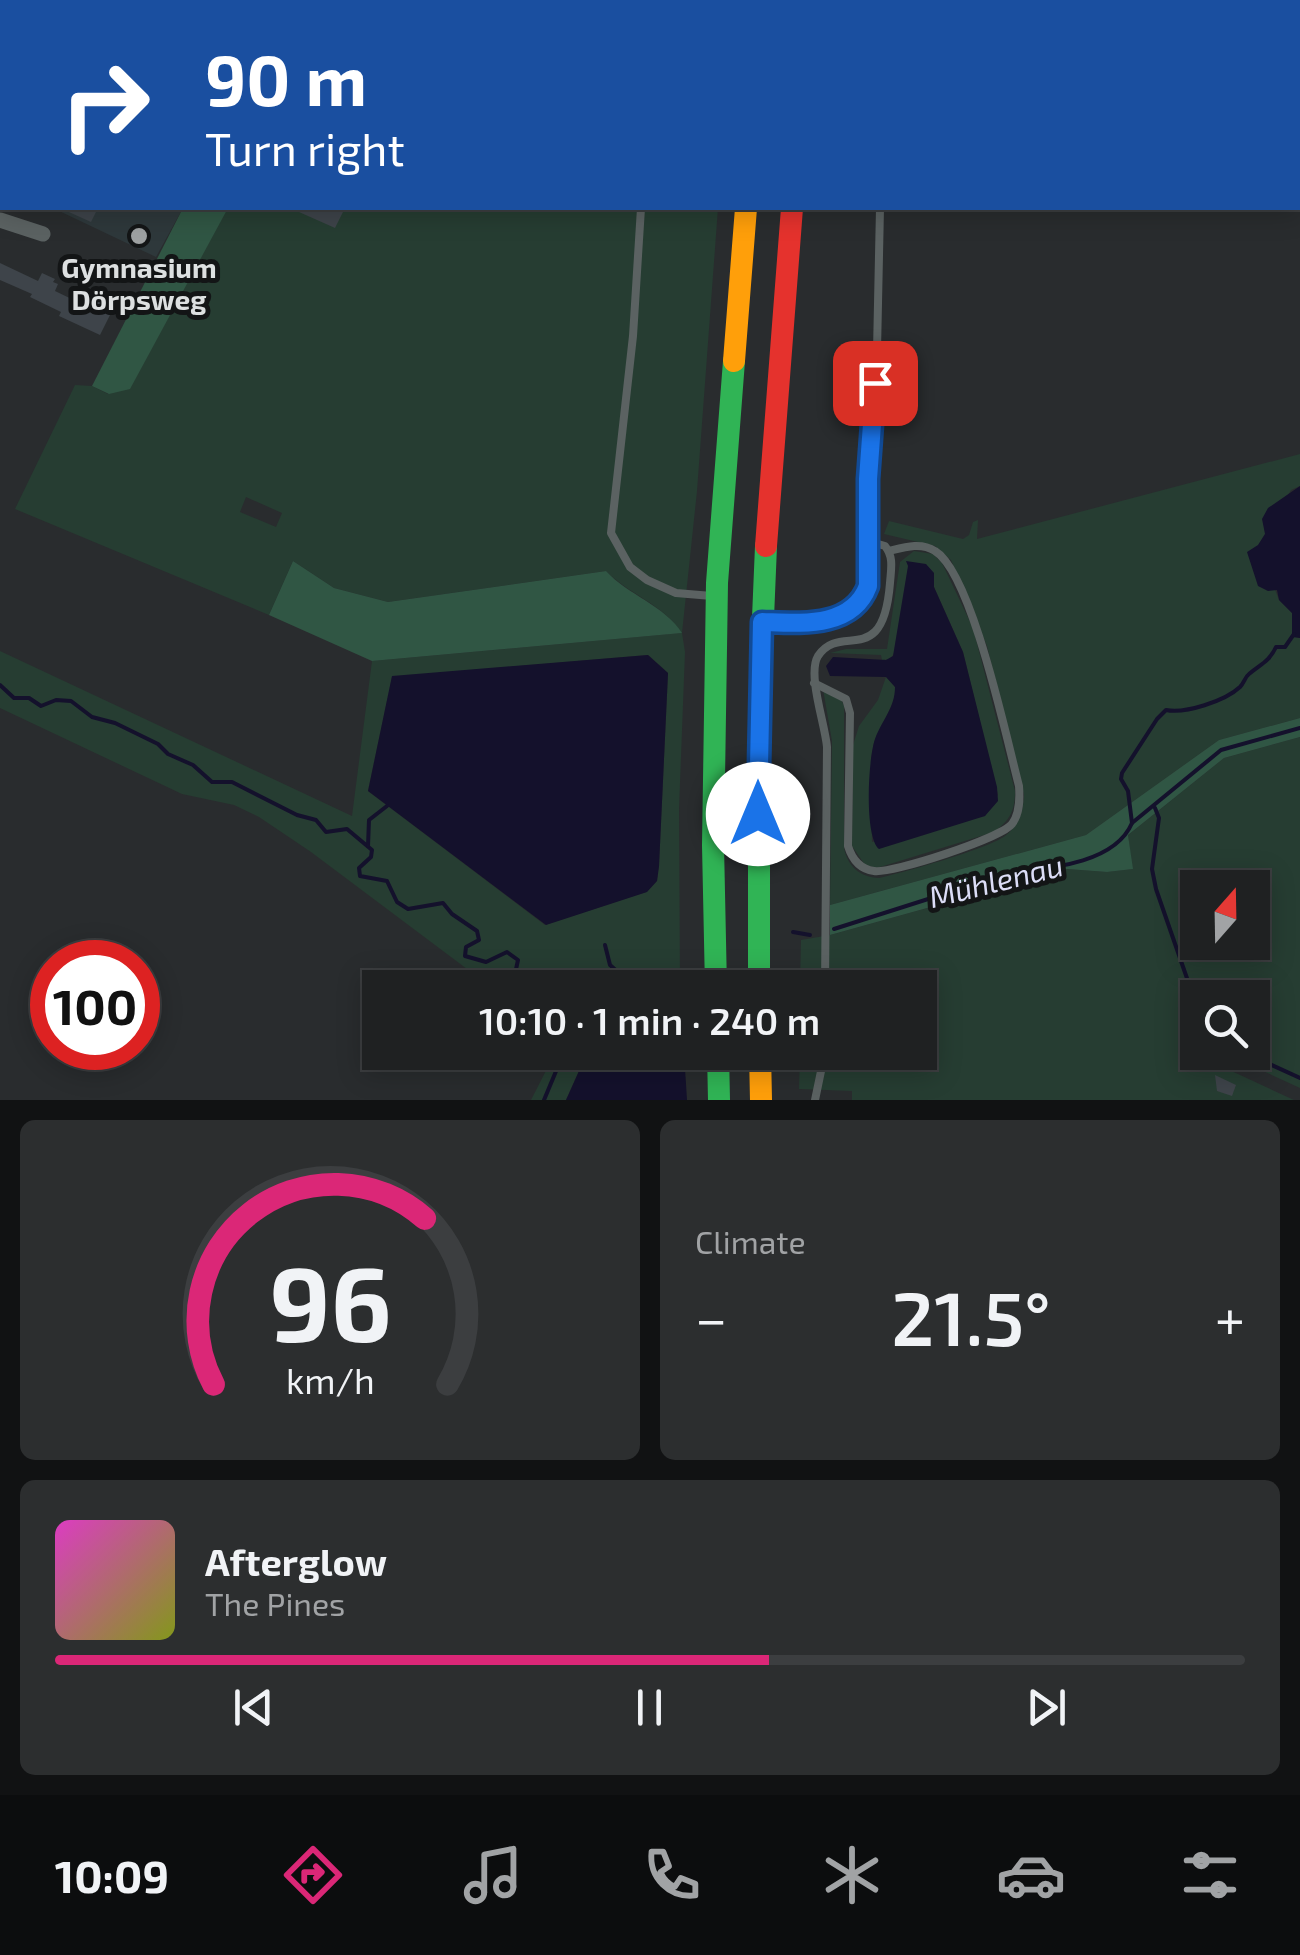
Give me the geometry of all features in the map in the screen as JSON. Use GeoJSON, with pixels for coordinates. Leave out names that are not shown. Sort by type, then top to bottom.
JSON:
{"type":"FeatureCollection","features":[{"type":"Feature","properties":{"kind":"highway"},"geometry":{"type":"LineString","coordinates":[[715,970],[712,846],[716,596],[746,210]]}},
{"type":"Feature","properties":{"kind":"highway"},"geometry":{"type":"LineString","coordinates":[[759,970],[762,622],[768,489],[792,210]]}},
{"type":"Feature","properties":{"kind":"highway"},"geometry":{"type":"LineString","coordinates":[[718,1070],[719,1100]]}},
{"type":"Feature","properties":{"kind":"highway"},"geometry":{"type":"LineString","coordinates":[[760,1070],[761,1100]]}},
{"type":"Feature","properties":{"kind":"street"},"geometry":{"type":"LineString","coordinates":[[0,220],[43,234]]}},
{"type":"Feature","properties":{"kind":"lane"},"geometry":{"type":"LineString","coordinates":[[641,210],[633,336],[611,533],[630,567],[647,580],[676,593],[716,596]]}},
{"type":"Feature","properties":{"kind":"lane"},"geometry":{"type":"LineString","coordinates":[[762,622],[811,623],[843,615],[865,595],[868,586],[880,210]]}},
{"type":"Feature","properties":{"kind":"lane"},"geometry":{"type":"LineString","coordinates":[[814,683],[846,699],[850,712],[848,846],[856,864],[871,871],[890,870],[998,836],[1014,821],[1020,803],[1018,786],[983,647],[946,561],[937,552],[918,546],[890,551],[868,541]]}},
{"type":"Feature","properties":{"kind":"lane"},"geometry":{"type":"LineString","coordinates":[[825,970],[826,747],[814,670],[818,656],[827,647],[866,639],[881,626],[889,600],[890,551]]}},
{"type":"Feature","properties":{"kind":"lane"},"geometry":{"type":"LineString","coordinates":[[815,1100],[821,1070]]}},
{"type":"Feature","properties":{"kind":"shaded area","name":"Gymnasium Dörpsweg"},"geometry":{"type":"Polygon","coordinates":[[[57,210],[182,210],[156,257],[57,210]]]}},
{"type":"Feature","properties":{"kind":"shaded area"},"geometry":{"type":"Polygon","coordinates":[[[1300,486],[1300,638],[1292,637],[1292,613],[1279,600],[1277,590],[1258,586],[1247,552],[1265,534],[1262,519],[1268,508],[1300,486]]]}},
{"type":"Feature","properties":{"kind":"shaded area"},"geometry":{"type":"Polygon","coordinates":[[[906,561],[926,564],[934,573],[934,587],[963,652],[998,801],[985,816],[879,849],[869,814],[871,763],[875,739],[891,708],[895,687],[886,677],[830,676],[826,666],[833,657],[886,660],[893,656],[906,561]]]}},
{"type":"Feature","properties":{"kind":"shaded area"},"geometry":{"type":"Polygon","coordinates":[[[648,655],[668,673],[659,866],[657,881],[647,892],[546,925],[368,791],[392,676],[648,655]]]}},
{"type":"Feature","properties":{"kind":"shaded area"},"geometry":{"type":"Polygon","coordinates":[[[579,1070],[685,1070],[687,1100],[566,1100],[579,1070]]]}},
{"type":"Feature","properties":{"kind":"green space"},"geometry":{"type":"Polygon","coordinates":[[[182,210],[227,210],[130,389],[109,394],[92,386],[182,210]]]}},
{"type":"Feature","properties":{"kind":"green space"},"geometry":{"type":"Polygon","coordinates":[[[214,210],[718,210],[682,633],[685,652],[679,809],[680,970],[468,970],[259,817],[234,805],[182,794],[0,708],[0,651],[352,816],[372,661],[681,633],[666,615],[606,571],[388,602],[334,588],[293,561],[269,615],[15,509],[75,385],[92,386],[108,394],[214,210]],[[246,497],[240,512],[276,527],[282,513],[246,497]],[[648,655],[392,677],[368,791],[545,925],[646,892],[657,881],[668,673],[648,655]]]}},
{"type":"Feature","properties":{"kind":"green space"},"geometry":{"type":"Polygon","coordinates":[[[1300,454],[1300,486],[1291,490],[1258,546],[1279,600],[1292,613],[1292,636],[1300,638],[1300,718],[1219,740],[1086,835],[830,905],[832,741],[823,689],[841,699],[844,706],[844,848],[848,861],[866,876],[879,878],[926,866],[995,841],[1010,832],[1023,807],[1024,795],[987,646],[951,560],[935,546],[884,534],[889,521],[963,539],[978,520],[977,539],[1300,454]]]}},
{"type":"Feature","properties":{"kind":"green space"},"geometry":{"type":"Polygon","coordinates":[[[914,551],[933,554],[942,563],[973,628],[1015,798],[1013,810],[994,832],[877,868],[865,865],[852,846],[853,745],[886,677],[895,687],[895,698],[871,758],[872,842],[985,816],[998,795],[963,652],[934,587],[934,573],[909,566],[895,652],[890,659],[882,660],[881,655],[830,653],[887,649],[900,562],[914,551]]]}},
{"type":"Feature","properties":{"kind":"green space"},"geometry":{"type":"Polygon","coordinates":[[[293,561],[334,588],[388,602],[606,571],[666,615],[682,633],[372,661],[269,615],[293,561]]]}},
{"type":"Feature","properties":{"kind":"green space"},"geometry":{"type":"Polygon","coordinates":[[[1300,718],[1300,737],[1224,758],[1128,835],[1133,869],[1067,869],[830,935],[830,905],[1086,835],[1219,740],[1300,718]]]}},
{"type":"Feature","properties":{"kind":"green space"},"geometry":{"type":"Polygon","coordinates":[[[1300,737],[1300,1088],[1261,1070],[1270,1070],[1270,980],[1180,980],[1180,1070],[1229,1070],[1294,1100],[852,1100],[852,1091],[799,1089],[800,1070],[937,1070],[937,970],[800,970],[801,940],[1067,869],[1132,869],[1128,835],[1224,758],[1300,737]]]}},
{"type":"Feature","properties":{"kind":"green space"},"geometry":{"type":"Polygon","coordinates":[[[546,1070],[579,1070],[566,1100],[531,1100],[546,1070]]]}},
{"type":"Feature","properties":{"kind":"building"},"geometry":{"type":"Polygon","coordinates":[[[64,210],[97,210],[91,222],[64,210]]]}},
{"type":"Feature","properties":{"kind":"building"},"geometry":{"type":"Polygon","coordinates":[[[294,210],[344,210],[335,228],[294,210]]]}},
{"type":"Feature","properties":{"kind":"building"},"geometry":{"type":"Polygon","coordinates":[[[0,263],[38,281],[42,273],[55,279],[55,291],[82,304],[87,295],[114,307],[100,335],[59,316],[61,312],[30,297],[32,294],[0,280],[0,263]]]}},
{"type":"Feature","properties":{"kind":"building"},"geometry":{"type":"Polygon","coordinates":[[[1215,1075],[1236,1085],[1232,1096],[1217,1091],[1215,1075]]]}},
{"type":"Feature","properties":{"kind":"waterway"},"geometry":{"type":"LineString","coordinates":[[1132,823],[1122,773],[1157,719],[1166,710],[1194,708],[1233,692],[1276,647],[1285,647],[1294,634]]}},
{"type":"Feature","properties":{"kind":"waterway","name":"Mühlenau"},"geometry":{"type":"LineString","coordinates":[[0,685],[14,698],[29,698],[41,706],[56,700],[71,701],[92,717],[115,723],[158,744],[212,782],[232,782],[297,815],[316,820],[326,832],[347,829],[372,850],[371,857],[359,868],[360,876],[387,881],[397,902],[408,909],[443,903],[477,931],[479,940],[466,947],[465,956],[486,962],[507,952],[518,960],[516,970]]}},
{"type":"Feature","properties":{"kind":"waterway","name":"Mühlenau"},"geometry":{"type":"LineString","coordinates":[[834,929],[1019,870],[1066,865],[1099,854],[1221,750],[1300,728]]}},
{"type":"Feature","properties":{"kind":"waterway","name":"Mühlenau"},"geometry":{"type":"LineString","coordinates":[[368,846],[369,820],[387,806]]}},
{"type":"Feature","properties":{"kind":"waterway"},"geometry":{"type":"LineString","coordinates":[[1155,808],[1159,818],[1152,869],[1188,980]]}},
{"type":"Feature","properties":{"kind":"waterway","name":"Mühlenau"},"geometry":{"type":"LineString","coordinates":[[793,932],[810,935]]}},
{"type":"Feature","properties":{"kind":"waterway"},"geometry":{"type":"LineString","coordinates":[[605,945],[610,965],[616,970]]}},
{"type":"Feature","properties":{"kind":"waterway"},"geometry":{"type":"LineString","coordinates":[[1270,1064],[1300,1078]]}},
{"type":"Feature","properties":{"kind":"waterway"},"geometry":{"type":"LineString","coordinates":[[544,1100],[556,1070]]}},
{"type":"Feature","properties":{"kind":"traffic: fast"},"geometry":{"type":"LineString","coordinates":[[716,970],[713,845],[717,583],[734,361]]}},
{"type":"Feature","properties":{"kind":"traffic: fast"},"geometry":{"type":"LineString","coordinates":[[759,970],[759,714],[766,546]]}},
{"type":"Feature","properties":{"kind":"traffic: fast"},"geometry":{"type":"LineString","coordinates":[[718,1070],[719,1100]]}},
{"type":"Feature","properties":{"kind":"traffic: slow"},"geometry":{"type":"LineString","coordinates":[[734,361],[746,210]]}},
{"type":"Feature","properties":{"kind":"traffic: slow"},"geometry":{"type":"LineString","coordinates":[[760,1070],[761,1100]]}},
{"type":"Feature","properties":{"kind":"traffic: jam"},"geometry":{"type":"LineString","coordinates":[[766,546],[792,210]]}},
{"type":"Feature","properties":{"kind":"place","name":"Gymnasium Dörpsweg"},"geometry":{"type":"Point","coordinates":[139,236]}},
{"type":"Feature","properties":{"kind":"route"},"geometry":{"type":"LineString","coordinates":[[758,814],[762,622],[811,623],[843,615],[865,595],[875,383]]}}]}
